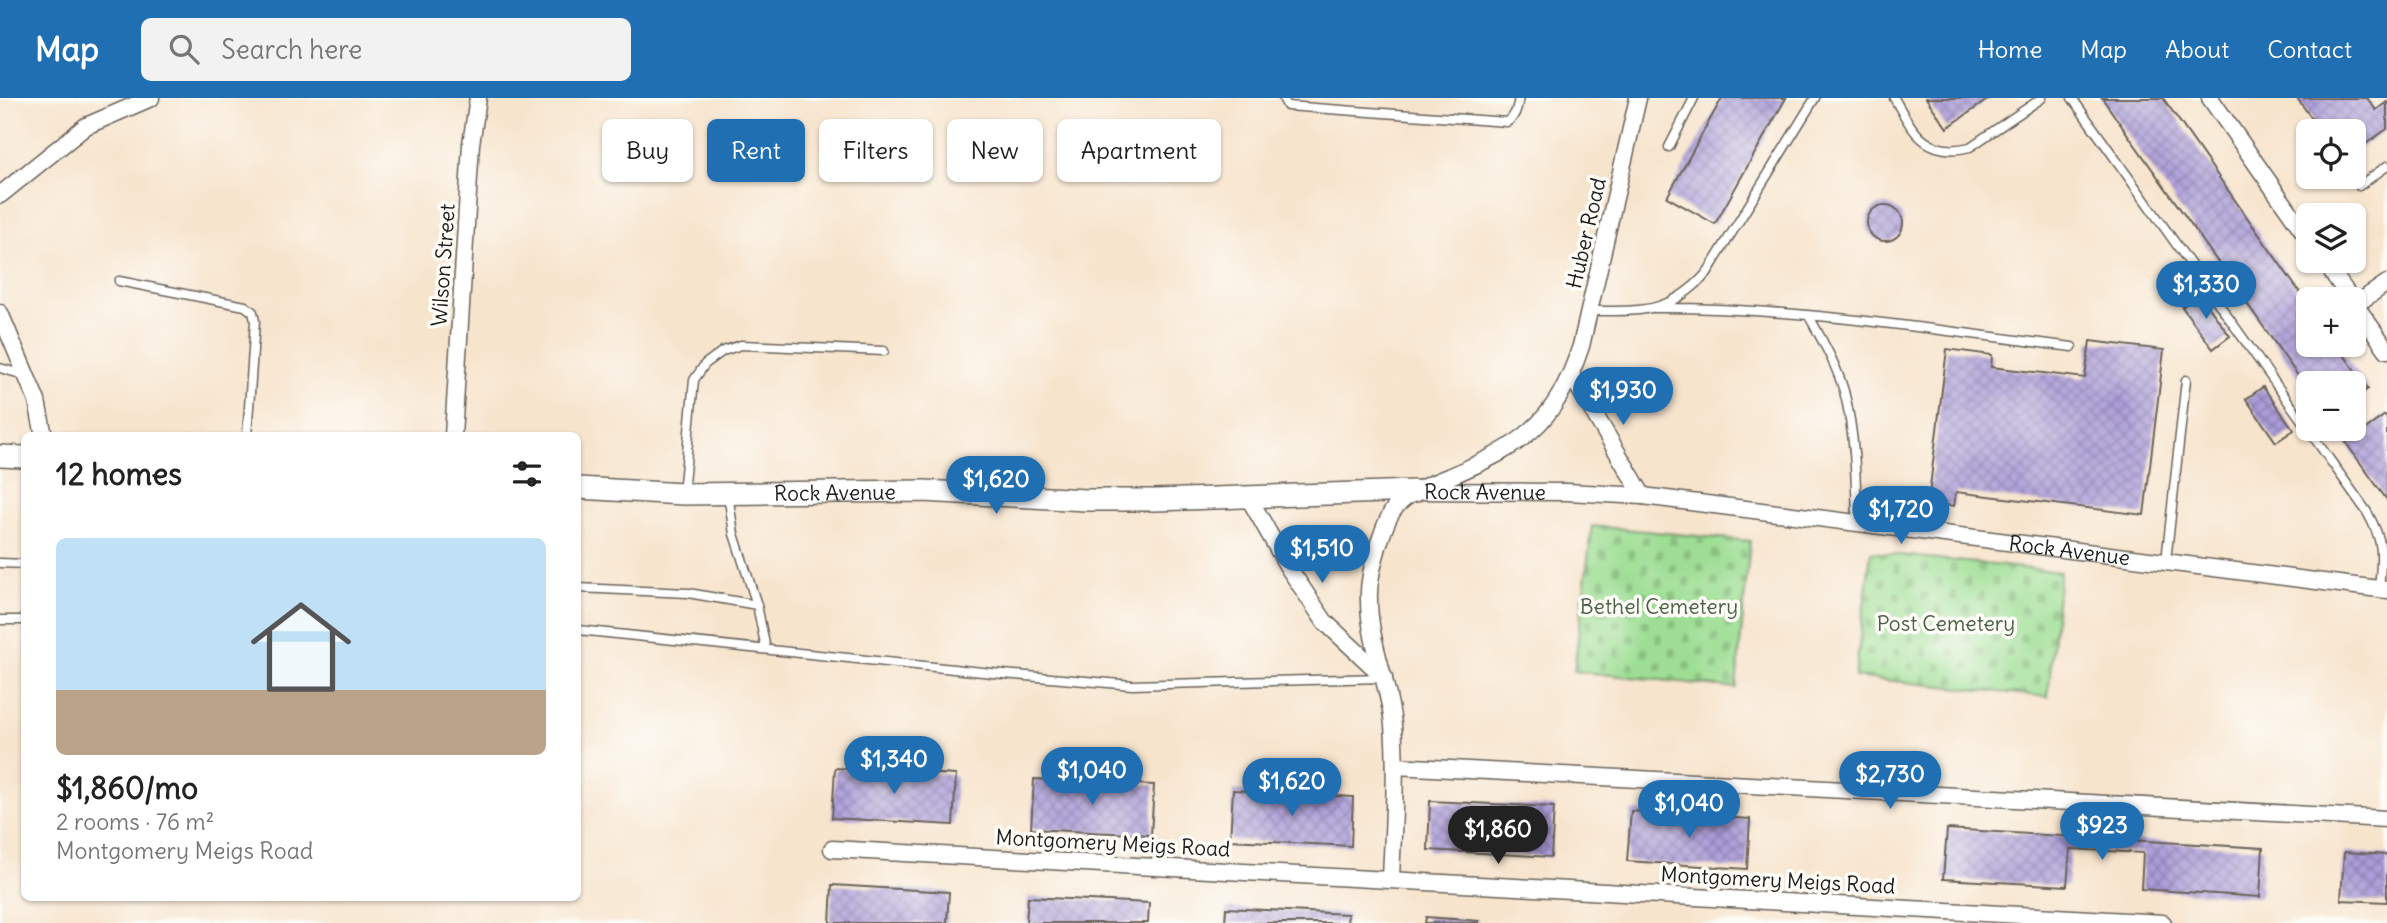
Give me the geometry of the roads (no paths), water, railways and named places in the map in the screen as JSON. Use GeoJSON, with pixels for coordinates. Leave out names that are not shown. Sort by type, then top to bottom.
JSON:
{"type":"FeatureCollection","features":[{"type":"Feature","properties":{"kind":"street"},"geometry":{"type":"LineString","coordinates":[[0,195],[86,127],[151,98]]}},
{"type":"Feature","properties":{"kind":"street","name":"Wilson Street"},"geometry":{"type":"LineString","coordinates":[[453,432],[471,144],[478,98]]}},
{"type":"Feature","properties":{"kind":"street","name":"Huber Road"},"geometry":{"type":"LineString","coordinates":[[1415,491],[1483,462],[1524,438],[1557,403],[1572,376],[1590,311],[1638,98]]}},
{"type":"Feature","properties":{"kind":"street"},"geometry":{"type":"LineString","coordinates":[[2210,98],[2296,221]]}},
{"type":"Feature","properties":{"kind":"street"},"geometry":{"type":"LineString","coordinates":[[2366,295],[2387,283]]}},
{"type":"Feature","properties":{"kind":"street"},"geometry":{"type":"LineString","coordinates":[[0,313],[37,401],[43,432]]}},
{"type":"Feature","properties":{"kind":"street"},"geometry":{"type":"LineString","coordinates":[[2366,319],[2387,349]]}},
{"type":"Feature","properties":{"kind":"street"},"geometry":{"type":"LineString","coordinates":[[1572,376],[1643,496]]}},
{"type":"Feature","properties":{"kind":"street"},"geometry":{"type":"LineString","coordinates":[[0,456],[21,457]]}},
{"type":"Feature","properties":{"kind":"street","name":"Rock Avenue"},"geometry":{"type":"LineString","coordinates":[[581,488],[683,494],[924,491],[1086,500],[1248,498],[1415,491],[1567,492],[1643,496],[2383,589]]}},
{"type":"Feature","properties":{"kind":"street"},"geometry":{"type":"LineString","coordinates":[[1391,879],[1395,766],[1393,727],[1368,599],[1373,562],[1382,533],[1394,509],[1415,491]]}},
{"type":"Feature","properties":{"kind":"street"},"geometry":{"type":"LineString","coordinates":[[1248,498],[1288,567],[1325,622],[1385,678]]}},
{"type":"Feature","properties":{"kind":"street"},"geometry":{"type":"LineString","coordinates":[[1395,766],[2387,819]]}},
{"type":"Feature","properties":{"kind":"street","name":"Montgomery Meigs Road"},"geometry":{"type":"LineString","coordinates":[[832,849],[2163,923]]}},
{"type":"Feature","properties":{"kind":"lane"},"geometry":{"type":"LineString","coordinates":[[1283,98],[1287,106],[1507,122],[1516,113],[1519,98]]}},
{"type":"Feature","properties":{"kind":"lane"},"geometry":{"type":"LineString","coordinates":[[1669,147],[1694,98]]}},
{"type":"Feature","properties":{"kind":"lane"},"geometry":{"type":"LineString","coordinates":[[1655,309],[1672,303],[1692,289],[1707,273],[1815,98]]}},
{"type":"Feature","properties":{"kind":"lane"},"geometry":{"type":"LineString","coordinates":[[1894,98],[1914,132],[1925,142],[1956,151],[1970,147],[2042,98]]}},
{"type":"Feature","properties":{"kind":"lane"},"geometry":{"type":"LineString","coordinates":[[2072,98],[2367,512],[2379,533],[2383,589]]}},
{"type":"Feature","properties":{"kind":"lane"},"geometry":{"type":"LineString","coordinates":[[2366,181],[2387,166]]}},
{"type":"Feature","properties":{"kind":"lane"},"geometry":{"type":"LineString","coordinates":[[118,281],[244,306],[253,312],[255,321],[247,432]]}},
{"type":"Feature","properties":{"kind":"lane"},"geometry":{"type":"LineString","coordinates":[[1590,311],[1696,308],[1809,316],[2072,347]]}},
{"type":"Feature","properties":{"kind":"lane"},"geometry":{"type":"LineString","coordinates":[[1809,316],[1826,347],[1843,390],[1853,440],[1857,522]]}},
{"type":"Feature","properties":{"kind":"lane"},"geometry":{"type":"LineString","coordinates":[[683,494],[694,380],[705,364],[723,351],[741,345],[884,351]]}},
{"type":"Feature","properties":{"kind":"lane"},"geometry":{"type":"LineString","coordinates":[[0,368],[27,376]]}},
{"type":"Feature","properties":{"kind":"lane"},"geometry":{"type":"LineString","coordinates":[[2166,561],[2186,380]]}},
{"type":"Feature","properties":{"kind":"lane"},"geometry":{"type":"LineString","coordinates":[[728,494],[734,534],[757,605],[766,649]]}},
{"type":"Feature","properties":{"kind":"lane"},"geometry":{"type":"LineString","coordinates":[[1911,528],[1914,501]]}},
{"type":"Feature","properties":{"kind":"lane"},"geometry":{"type":"LineString","coordinates":[[0,563],[21,564]]}},
{"type":"Feature","properties":{"kind":"lane"},"geometry":{"type":"LineString","coordinates":[[581,588],[688,593],[757,605]]}},
{"type":"Feature","properties":{"kind":"lane"},"geometry":{"type":"LineString","coordinates":[[0,620],[21,620]]}},
{"type":"Feature","properties":{"kind":"lane"},"geometry":{"type":"LineString","coordinates":[[581,630],[1132,685],[1385,678]]}},
{"type":"Feature","properties":{"kind":"park label","name":"Bethel Cemetery"},"geometry":{"type":"Point","coordinates":[1659,606]}},
{"type":"Feature","properties":{"kind":"park label","name":"Post Cemetery"},"geometry":{"type":"Point","coordinates":[1946,623]}}]}
